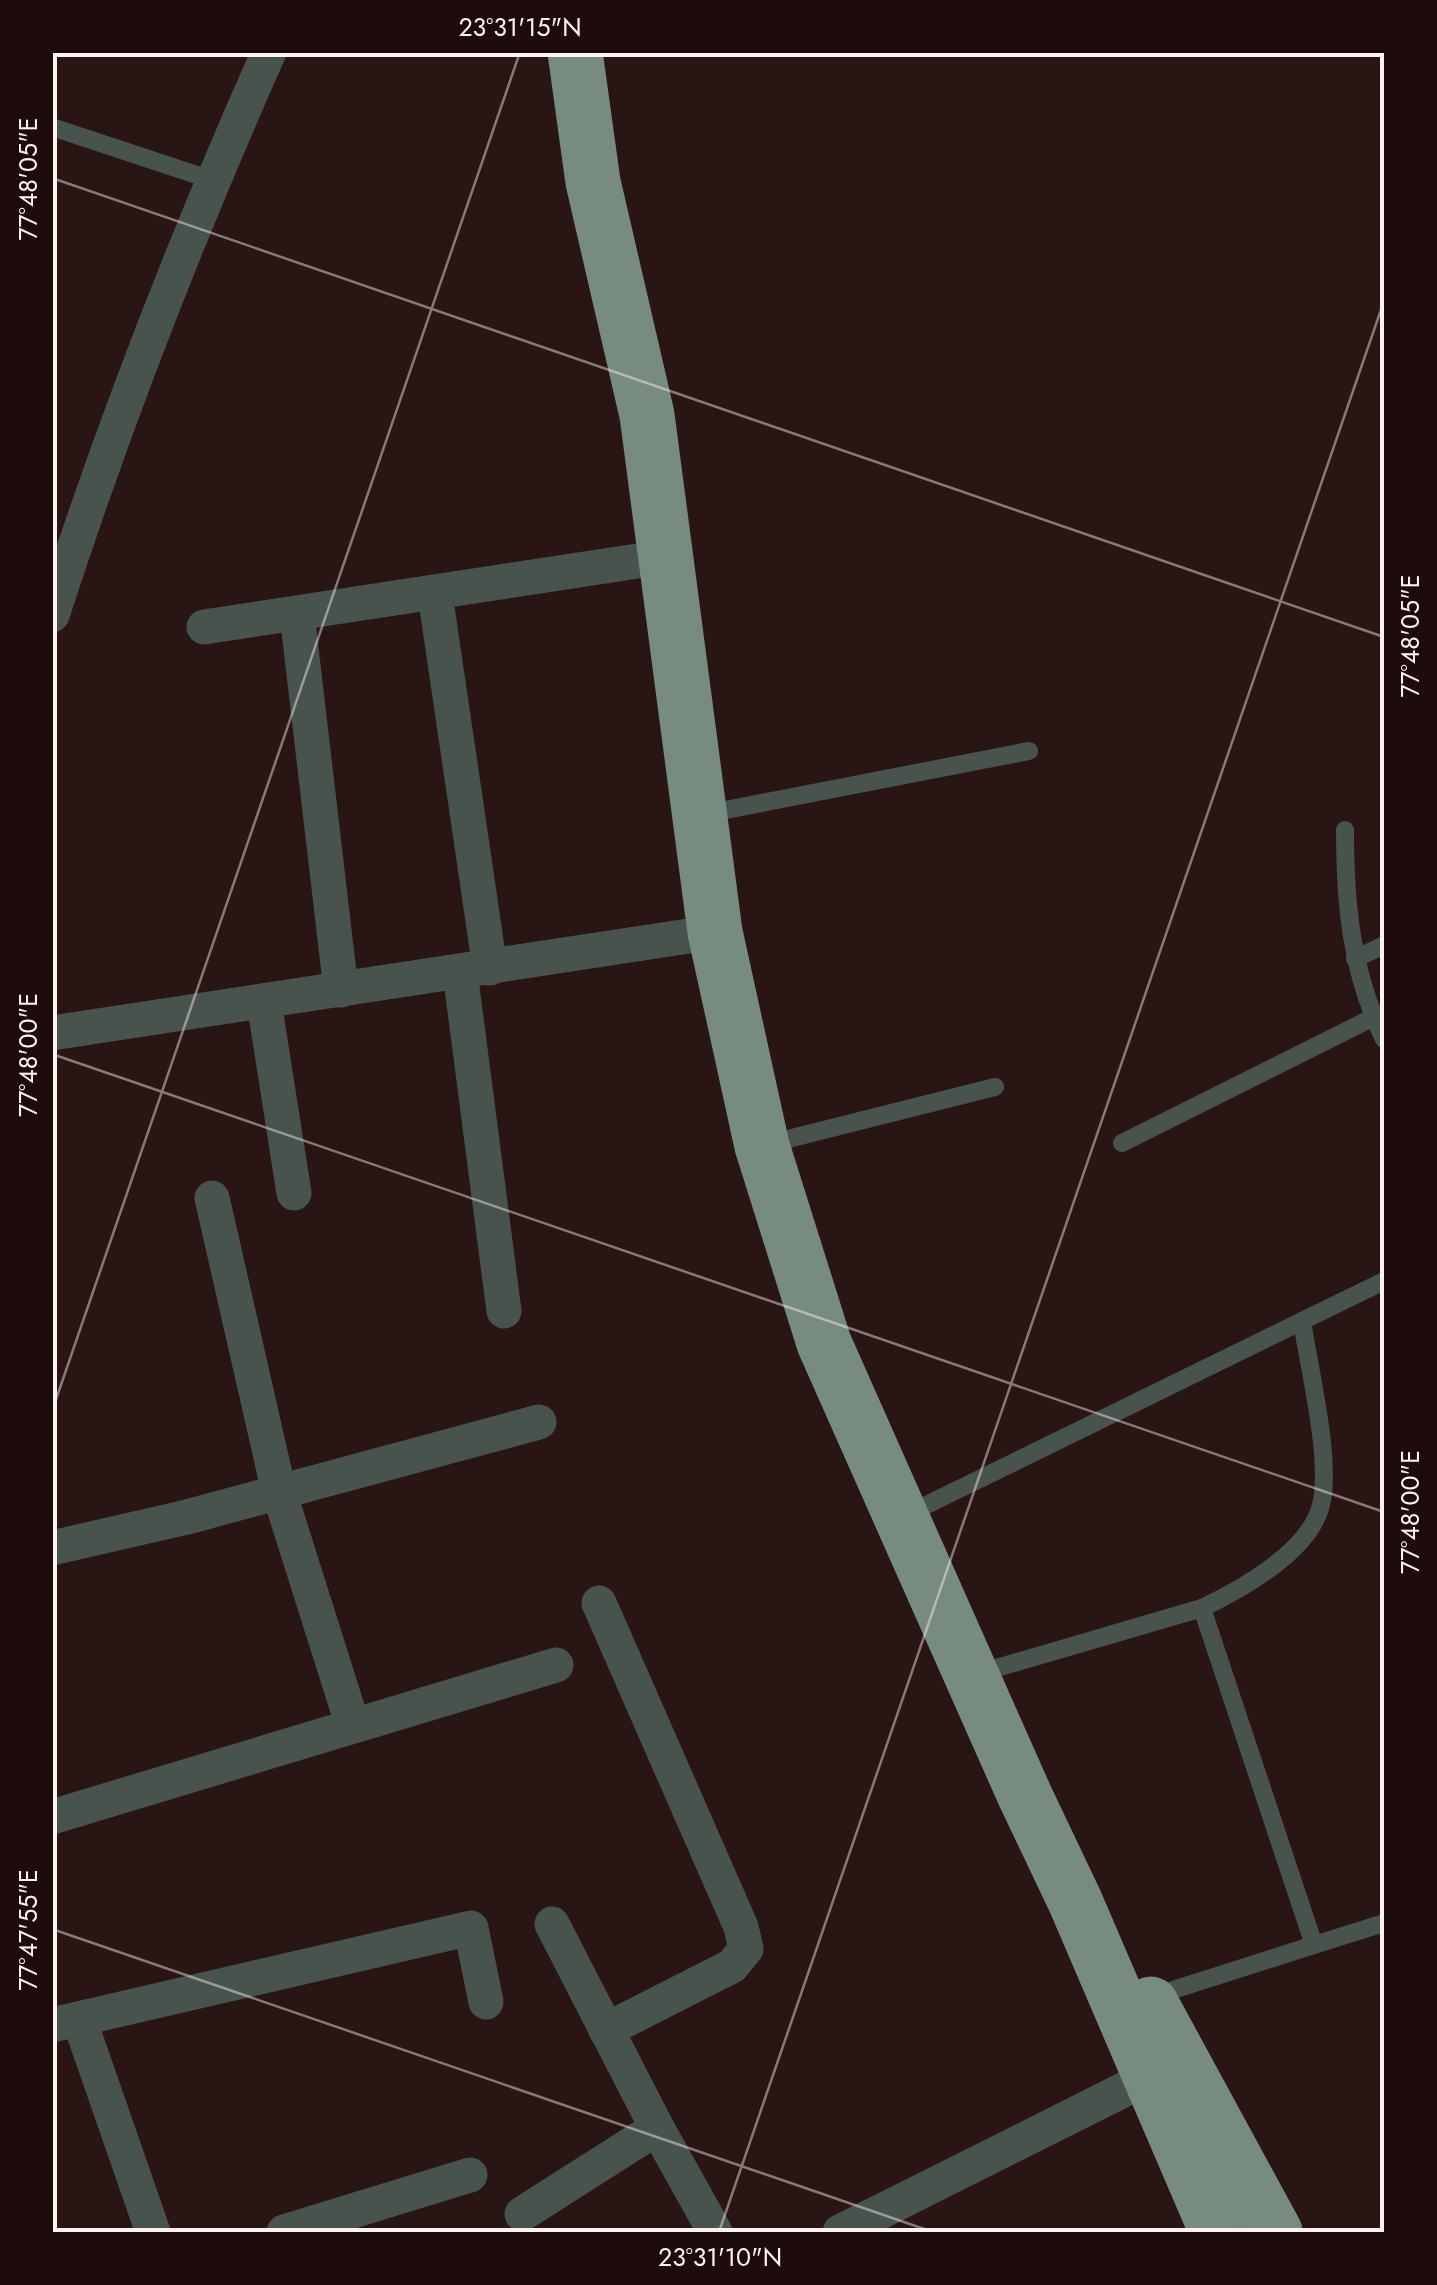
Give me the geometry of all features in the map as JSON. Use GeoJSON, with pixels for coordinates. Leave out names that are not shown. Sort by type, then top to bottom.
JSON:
{"type":"FeatureCollection","features":[{"type":"Feature","properties":{"kind":"main road"},"geometry":{"type":"LineString","coordinates":[[575,52],[593,182],[648,415],[715,932],[762,1146],[824,1343],[1075,1901],[1134,2003],[1166,2068],[1275,2232]]}},
{"type":"Feature","properties":{"kind":"main road"},"geometry":{"type":"LineString","coordinates":[[1166,2068],[1217,2232]]}},
{"type":"Feature","properties":{"kind":"street"},"geometry":{"type":"LineString","coordinates":[[52,614],[87,508],[212,180],[269,52]]}},
{"type":"Feature","properties":{"kind":"street"},"geometry":{"type":"LineString","coordinates":[[204,627],[664,557]]}},
{"type":"Feature","properties":{"kind":"street"},"geometry":{"type":"LineString","coordinates":[[435,594],[475,970],[504,1311]]}},
{"type":"Feature","properties":{"kind":"street"},"geometry":{"type":"LineString","coordinates":[[296,614],[340,990]]}},
{"type":"Feature","properties":{"kind":"street"},"geometry":{"type":"LineString","coordinates":[[52,1033],[715,932]]}},
{"type":"Feature","properties":{"kind":"street"},"geometry":{"type":"LineString","coordinates":[[264,1002],[294,1193]]}},
{"type":"Feature","properties":{"kind":"street"},"geometry":{"type":"LineString","coordinates":[[212,1198],[279,1492],[353,1726]]}},
{"type":"Feature","properties":{"kind":"street"},"geometry":{"type":"LineString","coordinates":[[52,1548],[187,1517],[539,1422]]}},
{"type":"Feature","properties":{"kind":"street"},"geometry":{"type":"LineString","coordinates":[[600,1603],[742,1927],[746,1949],[732,1966],[606,2030]]}},
{"type":"Feature","properties":{"kind":"street"},"geometry":{"type":"LineString","coordinates":[[52,1817],[556,1664]]}},
{"type":"Feature","properties":{"kind":"street"},"geometry":{"type":"LineString","coordinates":[[552,1924],[714,2232]]}},
{"type":"Feature","properties":{"kind":"street"},"geometry":{"type":"LineString","coordinates":[[153,2232],[66,2022],[471,1928],[486,2002]]}},
{"type":"Feature","properties":{"kind":"street"},"geometry":{"type":"LineString","coordinates":[[840,2232],[1166,2068]]}},
{"type":"Feature","properties":{"kind":"street"},"geometry":{"type":"LineString","coordinates":[[522,2214],[656,2128]]}},
{"type":"Feature","properties":{"kind":"street"},"geometry":{"type":"LineString","coordinates":[[284,2232],[470,2176]]}},
{"type":"Feature","properties":{"kind":"lane"},"geometry":{"type":"LineString","coordinates":[[52,128],[212,180]]}},
{"type":"Feature","properties":{"kind":"lane"},"geometry":{"type":"LineString","coordinates":[[699,816],[1029,751]]}},
{"type":"Feature","properties":{"kind":"lane"},"geometry":{"type":"LineString","coordinates":[[1345,830],[1345,895],[1355,959],[1384,1039]]}},
{"type":"Feature","properties":{"kind":"lane"},"geometry":{"type":"LineString","coordinates":[[1355,959],[1384,945]]}},
{"type":"Feature","properties":{"kind":"lane"},"geometry":{"type":"LineString","coordinates":[[1122,1142],[1374,1017]]}},
{"type":"Feature","properties":{"kind":"lane"},"geometry":{"type":"LineString","coordinates":[[762,1146],[995,1087]]}},
{"type":"Feature","properties":{"kind":"lane"},"geometry":{"type":"LineString","coordinates":[[901,1518],[1384,1281]]}},
{"type":"Feature","properties":{"kind":"lane"},"geometry":{"type":"LineString","coordinates":[[971,1675],[1202,1608],[1269,1570],[1308,1531],[1321,1508],[1325,1475],[1302,1321]]}},
{"type":"Feature","properties":{"kind":"lane"},"geometry":{"type":"LineString","coordinates":[[1202,1608],[1314,1945]]}},
{"type":"Feature","properties":{"kind":"lane"},"geometry":{"type":"LineString","coordinates":[[1134,2003],[1384,1923]]}}]}
